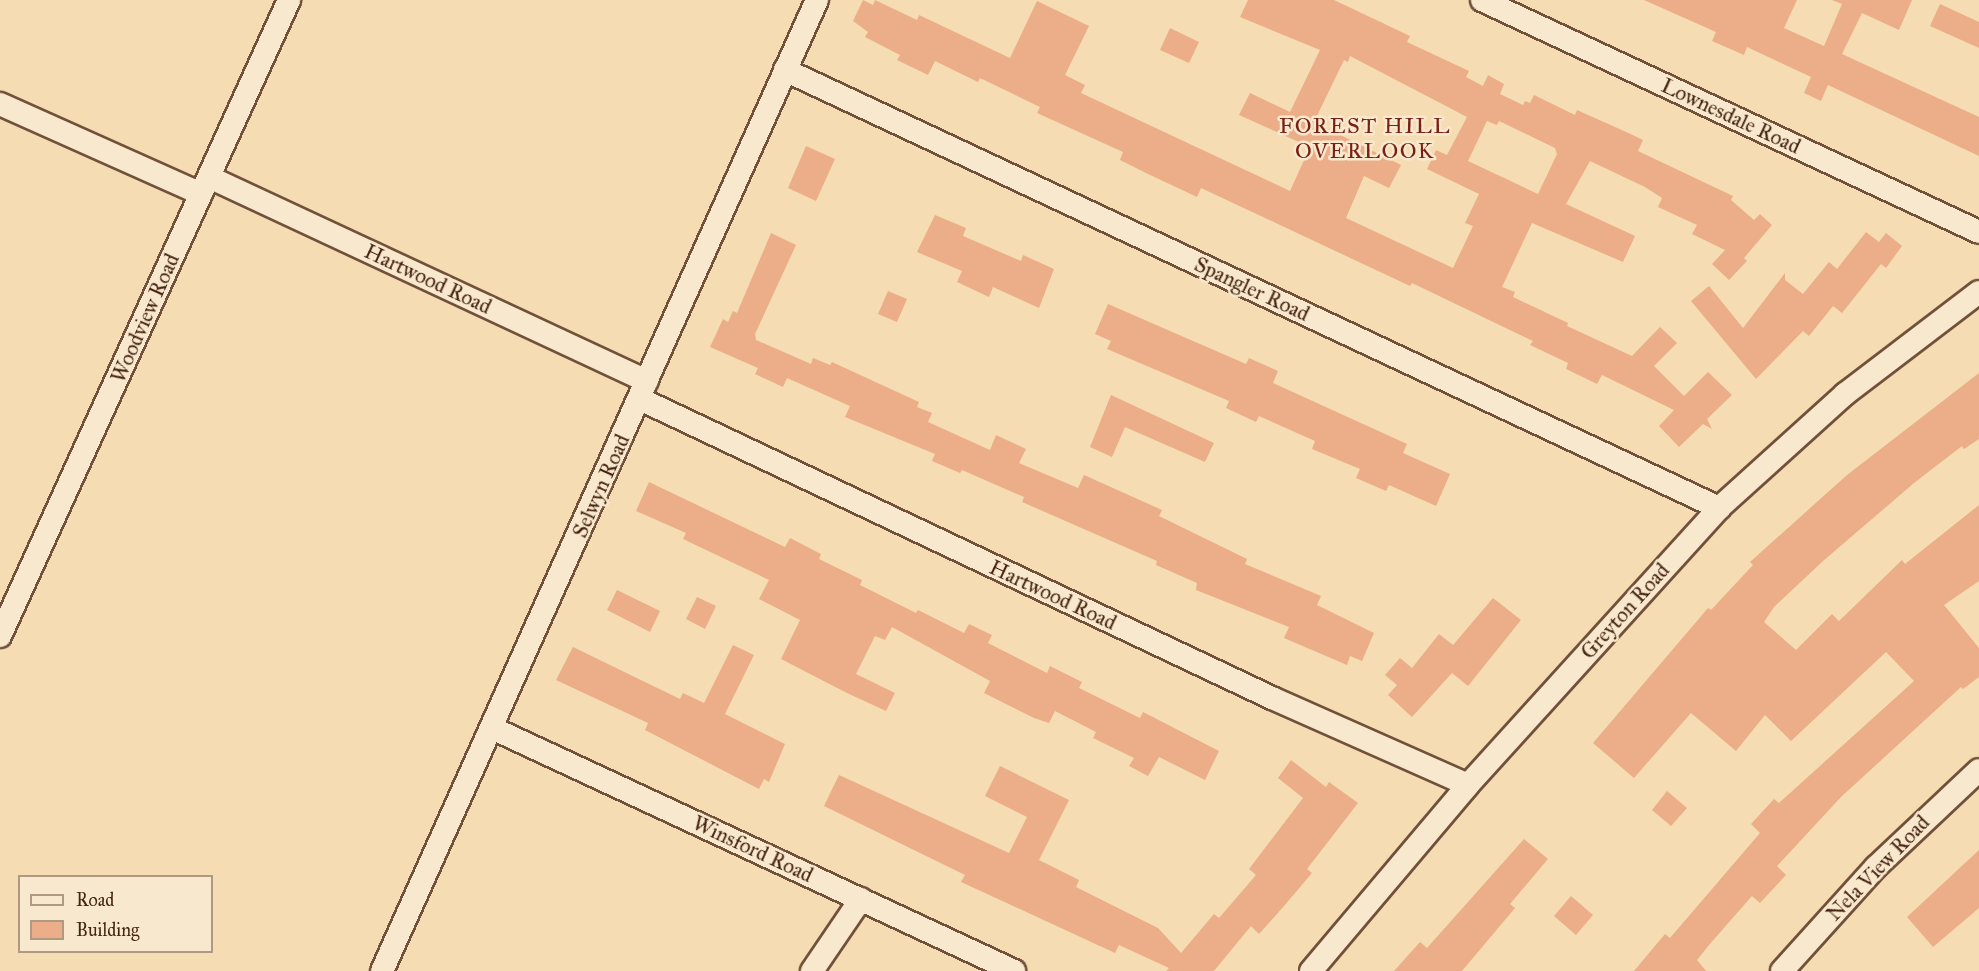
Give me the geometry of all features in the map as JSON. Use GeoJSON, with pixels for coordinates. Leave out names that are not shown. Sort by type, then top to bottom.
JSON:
{"type":"FeatureCollection","features":[{"type":"Feature","properties":{"kind":"street","name":"Woodview Road"},"geometry":{"type":"LineString","coordinates":[[0,636],[289,0]]}},
{"type":"Feature","properties":{"kind":"street","name":"Selwyn Road"},"geometry":{"type":"LineString","coordinates":[[382,971],[817,0]]}},
{"type":"Feature","properties":{"kind":"street","name":"Lownesdale Road"},"geometry":{"type":"LineString","coordinates":[[1482,0],[1979,232]]}},
{"type":"Feature","properties":{"kind":"street","name":"Spangler Road"},"geometry":{"type":"LineString","coordinates":[[785,70],[1719,508]]}},
{"type":"Feature","properties":{"kind":"street","name":"Hartwood Road"},"geometry":{"type":"LineString","coordinates":[[0,104],[205,186],[643,390],[1272,698],[1468,785]]}},
{"type":"Feature","properties":{"kind":"street","name":"Greyton Road"},"geometry":{"type":"LineString","coordinates":[[1311,971],[1468,785],[1719,508],[1845,394],[1979,292]]}},
{"type":"Feature","properties":{"kind":"street","name":"Winsford Road"},"geometry":{"type":"LineString","coordinates":[[492,728],[1014,971]]}},
{"type":"Feature","properties":{"kind":"street","name":"Nela View Road"},"geometry":{"type":"LineString","coordinates":[[1782,971],[1875,867],[1979,770]]}},
{"type":"Feature","properties":{"kind":"street"},"geometry":{"type":"LineString","coordinates":[[812,971],[861,899]]}},
{"type":"Feature","properties":{"kind":"building"},"geometry":{"type":"Polygon","coordinates":[[[863,0],[873,5],[875,0],[917,20],[919,15],[1010,58],[1037,1],[1089,26],[1065,75],[1085,85],[1081,93],[1290,191],[1310,147],[1239,115],[1250,93],[1290,112],[1320,50],[1240,17],[1248,0],[1334,0],[1410,36],[1407,42],[1469,71],[1466,77],[1483,86],[1488,75],[1504,84],[1500,94],[1523,105],[1525,101],[1530,103],[1534,95],[1575,115],[1577,110],[1643,140],[1638,151],[1733,196],[1731,200],[1754,220],[1760,214],[1772,225],[1744,258],[1747,261],[1729,280],[1712,264],[1725,250],[1692,234],[1697,225],[1658,207],[1662,198],[1645,187],[1590,161],[1566,204],[1635,236],[1623,262],[1532,223],[1502,287],[1515,292],[1513,297],[1568,323],[1567,326],[1632,356],[1660,327],[1677,343],[1654,366],[1684,396],[1708,372],[1732,395],[1707,419],[1712,429],[1703,424],[1679,447],[1659,426],[1674,410],[1602,375],[1597,384],[1566,369],[1568,363],[1530,345],[1533,341],[1412,283],[1410,286],[1201,188],[1197,197],[1148,174],[1120,160],[1123,152],[1037,113],[1040,107],[980,78],[978,82],[935,61],[928,75],[897,60],[900,55],[865,37],[868,32],[853,21],[863,0]],[[1350,56],[1348,62],[1344,60],[1314,122],[1401,165],[1389,188],[1364,176],[1346,218],[1453,268],[1473,226],[1465,223],[1479,194],[1427,169],[1436,150],[1447,155],[1467,117],[1350,56]],[[1487,121],[1468,161],[1538,194],[1557,154],[1555,148],[1499,121],[1497,125],[1487,121]]]}},
{"type":"Feature","properties":{"kind":"building"},"geometry":{"type":"Polygon","coordinates":[[[1644,0],[1797,0],[1784,28],[1824,46],[1842,4],[1832,0],[1912,0],[1899,30],[1862,13],[1842,54],[1979,117],[1979,156],[1828,85],[1821,101],[1804,93],[1811,77],[1747,47],[1744,55],[1712,41],[1716,32],[1644,0]]]}},
{"type":"Feature","properties":{"kind":"building"},"geometry":{"type":"Polygon","coordinates":[[[1940,4],[1979,22],[1979,48],[1930,26],[1940,4]]]}},
{"type":"Feature","properties":{"kind":"building"},"geometry":{"type":"Polygon","coordinates":[[[1170,28],[1199,42],[1189,63],[1160,50],[1170,28]]]}},
{"type":"Feature","properties":{"kind":"building"},"geometry":{"type":"Polygon","coordinates":[[[806,146],[835,159],[816,201],[788,188],[806,146]]]}},
{"type":"Feature","properties":{"kind":"building"},"geometry":{"type":"Polygon","coordinates":[[[935,215],[966,228],[963,236],[1021,261],[1023,255],[1054,269],[1039,308],[993,287],[989,297],[957,282],[962,271],[917,252],[935,215]]]}},
{"type":"Feature","properties":{"kind":"building"},"geometry":{"type":"Polygon","coordinates":[[[1866,232],[1879,242],[1886,233],[1902,246],[1886,268],[1881,264],[1842,313],[1833,306],[1809,336],[1803,331],[1756,379],[1691,301],[1709,286],[1743,328],[1785,273],[1785,280],[1803,294],[1829,262],[1837,269],[1866,232]]]}},
{"type":"Feature","properties":{"kind":"building"},"geometry":{"type":"Polygon","coordinates":[[[771,233],[796,245],[755,334],[756,340],[811,364],[813,358],[830,365],[832,362],[919,402],[917,407],[932,413],[928,422],[990,450],[996,435],[1026,449],[1019,463],[1078,488],[1084,475],[1162,510],[1159,516],[1247,559],[1245,564],[1321,596],[1317,605],[1374,633],[1362,661],[1350,656],[1347,665],[1284,638],[1289,627],[1196,590],[1197,583],[1156,565],[1157,561],[1022,502],[1024,497],[962,470],[960,473],[932,461],[935,454],[845,417],[850,406],[787,378],[783,387],[755,374],[758,368],[710,347],[723,319],[728,322],[733,311],[737,313],[771,233]]]}},
{"type":"Feature","properties":{"kind":"building"},"geometry":{"type":"Polygon","coordinates":[[[888,291],[907,299],[897,322],[878,314],[888,291]]]}},
{"type":"Feature","properties":{"kind":"building"},"geometry":{"type":"Polygon","coordinates":[[[1108,304],[1246,364],[1249,358],[1278,371],[1273,383],[1407,444],[1403,453],[1450,474],[1436,506],[1389,485],[1386,491],[1356,478],[1360,469],[1312,449],[1315,441],[1259,416],[1256,422],[1226,408],[1229,401],[1107,349],[1111,341],[1095,334],[1108,304]]]}},
{"type":"Feature","properties":{"kind":"building"},"geometry":{"type":"Polygon","coordinates":[[[1979,373],[1979,439],[1964,449],[1962,446],[1914,483],[1823,561],[1774,607],[1764,622],[1796,650],[1832,614],[1839,621],[1902,560],[1905,564],[1979,505],[1979,581],[1944,605],[1979,648],[1979,677],[1963,689],[1961,687],[1841,797],[1777,866],[1786,875],[1760,903],[1752,896],[1697,960],[1706,971],[1634,971],[1665,934],[1670,938],[1760,833],[1751,824],[1774,799],[1779,803],[1914,681],[1886,652],[1791,741],[1765,715],[1736,751],[1691,713],[1634,778],[1593,743],[1708,608],[1711,610],[1753,565],[1750,562],[1847,475],[1979,373]]]}},
{"type":"Feature","properties":{"kind":"building"},"geometry":{"type":"Polygon","coordinates":[[[1111,395],[1214,443],[1205,462],[1125,427],[1112,457],[1090,447],[1111,395]]]}},
{"type":"Feature","properties":{"kind":"building"},"geometry":{"type":"Polygon","coordinates":[[[649,482],[785,547],[790,538],[821,554],[819,559],[862,580],[860,585],[916,613],[918,610],[964,633],[969,624],[992,635],[988,643],[1047,673],[1050,666],[1082,682],[1079,688],[1140,718],[1143,712],[1219,751],[1205,780],[1159,757],[1148,776],[1129,766],[1134,758],[1093,738],[1096,732],[1055,711],[1049,723],[1034,718],[984,693],[990,681],[892,627],[885,640],[875,636],[856,674],[895,693],[886,711],[781,659],[800,620],[759,599],[769,580],[683,539],[686,533],[636,511],[649,482]]]}},
{"type":"Feature","properties":{"kind":"building"},"geometry":{"type":"Polygon","coordinates":[[[617,590],[660,611],[650,632],[607,610],[617,590]]]}},
{"type":"Feature","properties":{"kind":"building"},"geometry":{"type":"Polygon","coordinates":[[[697,597],[716,606],[705,629],[686,619],[697,597]]]}},
{"type":"Feature","properties":{"kind":"building"},"geometry":{"type":"Polygon","coordinates":[[[1493,598],[1521,620],[1468,686],[1452,673],[1412,717],[1388,695],[1397,685],[1385,675],[1400,658],[1412,668],[1439,634],[1453,645],[1493,598]]]}},
{"type":"Feature","properties":{"kind":"building"},"geometry":{"type":"Polygon","coordinates":[[[733,645],[754,655],[725,714],[785,744],[769,782],[764,779],[759,789],[645,730],[648,723],[556,680],[573,647],[680,699],[683,693],[704,703],[733,645]]]}},
{"type":"Feature","properties":{"kind":"building"},"geometry":{"type":"Polygon","coordinates":[[[1291,760],[1326,787],[1329,782],[1358,803],[1307,869],[1312,873],[1284,906],[1259,934],[1251,926],[1214,971],[1166,971],[1169,968],[1119,945],[1115,953],[961,882],[965,875],[824,806],[839,775],[1009,853],[1027,817],[985,796],[1000,766],[1069,800],[1039,860],[1079,880],[1076,887],[1158,928],[1181,953],[1214,914],[1219,918],[1256,875],[1249,869],[1303,798],[1278,778],[1291,760]]]}},
{"type":"Feature","properties":{"kind":"building"},"geometry":{"type":"Polygon","coordinates":[[[1667,791],[1687,808],[1671,826],[1652,810],[1667,791]]]}},
{"type":"Feature","properties":{"kind":"building"},"geometry":{"type":"Polygon","coordinates":[[[1524,839],[1548,859],[1510,904],[1515,908],[1462,971],[1394,971],[1420,942],[1427,948],[1524,839]]]}},
{"type":"Feature","properties":{"kind":"building"},"geometry":{"type":"Polygon","coordinates":[[[1979,850],[1979,908],[1933,947],[1907,917],[1979,850]]]}},
{"type":"Feature","properties":{"kind":"building"},"geometry":{"type":"Polygon","coordinates":[[[1571,896],[1593,915],[1576,935],[1554,916],[1571,896]]]}},
{"type":"Feature","properties":{"kind":"district","name":"FOREST HILL OVERLOOK"},"geometry":{"type":"Point","coordinates":[1365,138]}}]}
